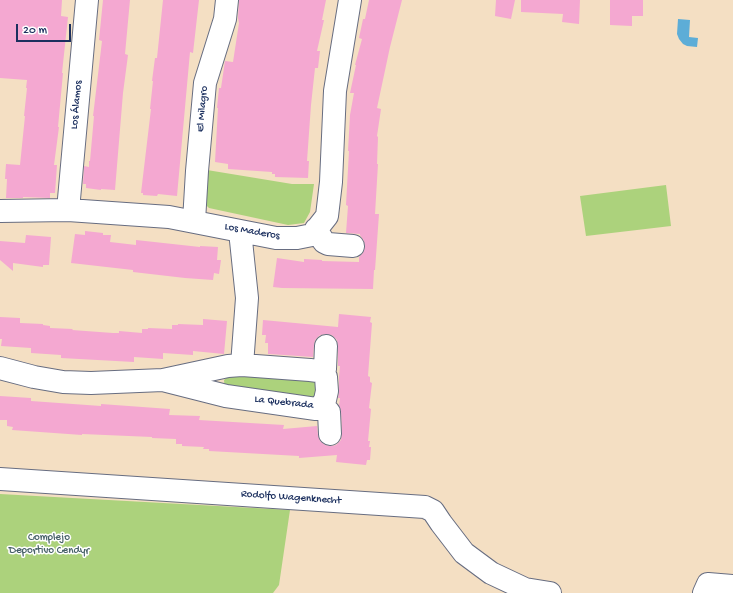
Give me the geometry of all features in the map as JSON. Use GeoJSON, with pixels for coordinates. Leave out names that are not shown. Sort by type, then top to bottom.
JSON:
{"type":"FeatureCollection","features":[{"type":"Feature","properties":{"kind":"street","name":"Los Álamos"},"geometry":{"type":"LineString","coordinates":[[68,210],[87,0]]}},
{"type":"Feature","properties":{"kind":"street","name":"El Milagro"},"geometry":{"type":"LineString","coordinates":[[194,221],[205,83],[225,19],[228,0]]}},
{"type":"Feature","properties":{"kind":"street","name":"Los Maderos"},"geometry":{"type":"LineString","coordinates":[[0,211],[68,210],[169,217],[276,238],[297,238],[312,235],[327,216],[331,182],[335,91],[350,0]]}},
{"type":"Feature","properties":{"kind":"street"},"geometry":{"type":"LineString","coordinates":[[316,229],[324,242],[328,244],[353,246]]}},
{"type":"Feature","properties":{"kind":"street"},"geometry":{"type":"LineString","coordinates":[[240,230],[247,298]]}},
{"type":"Feature","properties":{"kind":"street"},"geometry":{"type":"LineString","coordinates":[[226,396],[221,381],[235,366],[247,298],[262,235]]}},
{"type":"Feature","properties":{"kind":"street"},"geometry":{"type":"LineString","coordinates":[[323,373],[325,369],[326,346]]}},
{"type":"Feature","properties":{"kind":"street","name":"La Quebrada"},"geometry":{"type":"LineString","coordinates":[[0,368],[34,377],[63,382],[91,383],[163,380],[235,366],[310,370],[323,373],[326,377],[327,391],[322,405],[316,409],[226,396],[163,380]]}},
{"type":"Feature","properties":{"kind":"street"},"geometry":{"type":"LineString","coordinates":[[322,405],[329,412],[330,434]]}},
{"type":"Feature","properties":{"kind":"street","name":"Rodolfo Wagenknecht"},"geometry":{"type":"LineString","coordinates":[[0,479],[425,507],[433,511],[464,553],[491,573],[525,589],[550,593]]}},
{"type":"Feature","properties":{"kind":"street"},"geometry":{"type":"LineString","coordinates":[[706,589],[733,586]]}},
{"type":"Feature","properties":{"kind":"green space"},"geometry":{"type":"Polygon","coordinates":[[[207,170],[292,184],[314,184],[310,212],[304,223],[288,225],[209,208],[206,205],[207,170]]]}},
{"type":"Feature","properties":{"kind":"green space"},"geometry":{"type":"Polygon","coordinates":[[[666,185],[671,226],[586,236],[580,196],[666,185]]]}},
{"type":"Feature","properties":{"kind":"green space"},"geometry":{"type":"Polygon","coordinates":[[[234,371],[320,382],[320,397],[307,405],[225,393],[224,380],[234,371]]]}},
{"type":"Feature","properties":{"kind":"green space","name":"Complejo Deportivo Cendyr"},"geometry":{"type":"Polygon","coordinates":[[[0,494],[290,510],[279,585],[273,593],[0,593],[0,494]]]}},
{"type":"Feature","properties":{"kind":"water"},"geometry":{"type":"Polygon","coordinates":[[[678,19],[690,20],[689,37],[698,38],[697,47],[687,46],[679,39],[677,34],[678,19]]]}},
{"type":"Feature","properties":{"kind":"building"},"geometry":{"type":"Polygon","coordinates":[[[0,0],[62,0],[61,16],[68,17],[62,73],[59,127],[54,165],[57,165],[55,193],[50,193],[50,198],[6,198],[6,164],[20,165],[27,80],[0,78],[0,0]]]}},
{"type":"Feature","properties":{"kind":"building"},"geometry":{"type":"Polygon","coordinates":[[[103,0],[130,0],[125,54],[128,55],[123,93],[115,190],[86,188],[86,184],[83,184],[84,166],[89,167],[90,161],[93,116],[102,41],[99,40],[103,0]]]}},
{"type":"Feature","properties":{"kind":"building"},"geometry":{"type":"Polygon","coordinates":[[[163,0],[199,0],[193,53],[190,52],[177,196],[158,194],[157,196],[143,195],[143,193],[141,193],[151,109],[152,81],[155,58],[157,58],[163,0]]]}},
{"type":"Feature","properties":{"kind":"building"},"geometry":{"type":"Polygon","coordinates":[[[239,0],[326,0],[322,20],[324,20],[317,51],[320,51],[318,68],[315,68],[311,105],[307,161],[309,161],[308,178],[275,177],[275,174],[272,174],[272,172],[228,169],[228,164],[215,162],[219,88],[221,88],[225,61],[233,62],[239,23],[239,0]]]}},
{"type":"Feature","properties":{"kind":"building"},"geometry":{"type":"Polygon","coordinates":[[[369,0],[402,0],[377,108],[381,109],[377,136],[378,164],[375,214],[379,214],[373,289],[273,287],[277,258],[304,262],[304,259],[359,262],[359,257],[363,253],[365,247],[364,241],[360,234],[346,233],[348,206],[346,205],[350,115],[354,93],[350,93],[362,39],[359,38],[369,0]]]}},
{"type":"Feature","properties":{"kind":"building"},"geometry":{"type":"Polygon","coordinates":[[[496,0],[515,0],[511,19],[495,16],[496,0]]]}},
{"type":"Feature","properties":{"kind":"building"},"geometry":{"type":"Polygon","coordinates":[[[521,0],[580,0],[579,24],[562,22],[563,14],[521,12],[521,0]]]}},
{"type":"Feature","properties":{"kind":"building"},"geometry":{"type":"Polygon","coordinates":[[[610,0],[643,0],[643,16],[632,16],[632,26],[610,25],[610,0]]]}},
{"type":"Feature","properties":{"kind":"building"},"geometry":{"type":"Polygon","coordinates":[[[85,231],[103,233],[103,235],[111,235],[110,242],[136,245],[136,240],[200,247],[218,247],[217,260],[221,260],[219,274],[214,273],[213,280],[185,278],[71,263],[75,234],[85,235],[85,231]]]}},
{"type":"Feature","properties":{"kind":"building"},"geometry":{"type":"Polygon","coordinates":[[[26,235],[51,237],[49,265],[43,265],[43,267],[13,263],[13,271],[0,260],[0,241],[25,243],[26,235]]]}},
{"type":"Feature","properties":{"kind":"building"},"geometry":{"type":"Polygon","coordinates":[[[339,314],[371,317],[370,322],[372,323],[368,376],[370,377],[370,382],[372,383],[369,408],[371,409],[368,441],[370,441],[369,447],[371,447],[370,460],[367,460],[366,465],[336,462],[337,455],[299,458],[299,456],[209,451],[209,449],[203,449],[204,447],[182,446],[182,444],[176,444],[176,439],[12,430],[13,427],[7,426],[7,420],[0,420],[0,396],[31,398],[31,401],[170,409],[169,415],[200,416],[199,420],[284,425],[283,429],[317,426],[320,441],[325,445],[336,445],[341,440],[342,433],[341,411],[339,406],[340,398],[338,398],[340,366],[338,366],[337,340],[332,335],[320,335],[315,340],[313,357],[268,354],[268,343],[265,343],[266,335],[262,335],[263,320],[338,327],[339,314]]]}},
{"type":"Feature","properties":{"kind":"building"},"geometry":{"type":"Polygon","coordinates":[[[0,317],[20,318],[20,323],[43,324],[50,326],[50,328],[113,333],[119,333],[119,331],[142,333],[142,329],[148,328],[172,329],[172,325],[178,324],[203,325],[203,319],[227,321],[224,354],[193,351],[193,355],[163,353],[163,359],[134,357],[134,362],[61,358],[61,355],[31,353],[31,348],[1,346],[2,339],[0,339],[0,317]]]}}]}
